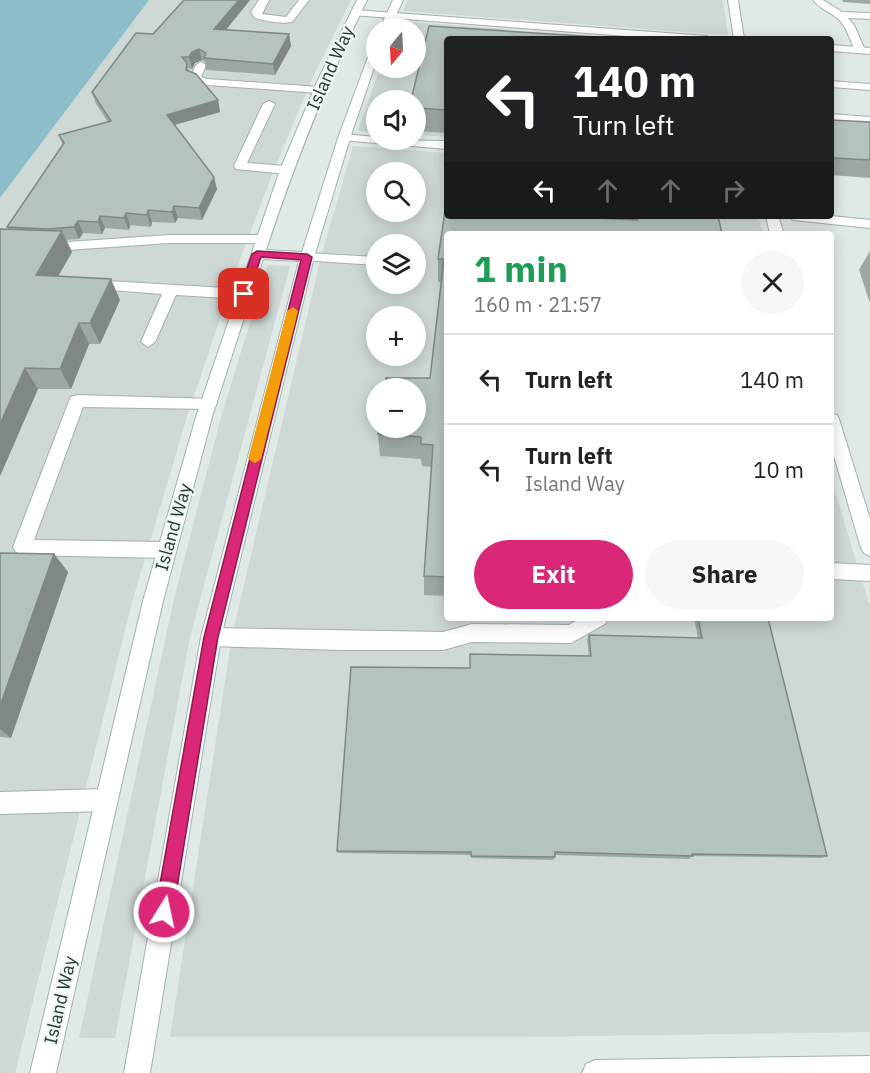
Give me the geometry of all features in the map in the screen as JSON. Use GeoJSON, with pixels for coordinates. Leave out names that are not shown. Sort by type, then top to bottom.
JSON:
{"type":"FeatureCollection","features":[{"type":"Feature","properties":{"kind":"street"},"geometry":{"type":"LineString","coordinates":[[264,0],[256,12],[258,16],[275,20],[289,20],[304,0]]}},
{"type":"Feature","properties":{"kind":"street"},"geometry":{"type":"LineString","coordinates":[[390,18],[398,0]]}},
{"type":"Feature","properties":{"kind":"street"},"geometry":{"type":"LineString","coordinates":[[733,0],[739,36]]}},
{"type":"Feature","properties":{"kind":"street"},"geometry":{"type":"LineString","coordinates":[[818,0],[823,6],[840,15],[865,51]]}},
{"type":"Feature","properties":{"kind":"street"},"geometry":{"type":"LineString","coordinates":[[358,6],[391,15],[666,36]]}},
{"type":"Feature","properties":{"kind":"street","name":"Island Way"},"geometry":{"type":"LineString","coordinates":[[43,1073],[153,600],[209,403],[286,170],[319,90],[358,6]]}},
{"type":"Feature","properties":{"kind":"street"},"geometry":{"type":"LineString","coordinates":[[840,15],[870,15]]}},
{"type":"Feature","properties":{"kind":"street"},"geometry":{"type":"LineString","coordinates":[[514,36],[516,25]]}},
{"type":"Feature","properties":{"kind":"street"},"geometry":{"type":"LineString","coordinates":[[834,48],[865,51]]}},
{"type":"Feature","properties":{"kind":"street"},"geometry":{"type":"LineString","coordinates":[[201,65],[195,79],[207,82],[319,90]]}},
{"type":"Feature","properties":{"kind":"street","name":"Island Way"},"geometry":{"type":"LineString","coordinates":[[137,1073],[211,637],[307,257],[344,138],[366,77]]}},
{"type":"Feature","properties":{"kind":"street"},"geometry":{"type":"LineString","coordinates":[[834,84],[870,87]]}},
{"type":"Feature","properties":{"kind":"street"},"geometry":{"type":"LineString","coordinates":[[269,104],[240,166],[286,170]]}},
{"type":"Feature","properties":{"kind":"street"},"geometry":{"type":"LineString","coordinates":[[834,117],[870,120]]}},
{"type":"Feature","properties":{"kind":"street"},"geometry":{"type":"LineString","coordinates":[[344,138],[444,145]]}},
{"type":"Feature","properties":{"kind":"street"},"geometry":{"type":"LineString","coordinates":[[822,219],[870,224]]}},
{"type":"Feature","properties":{"kind":"street"},"geometry":{"type":"LineString","coordinates":[[0,244],[53,247],[169,239],[260,246],[307,257],[366,260]]}},
{"type":"Feature","properties":{"kind":"street"},"geometry":{"type":"LineString","coordinates":[[78,285],[244,294]]}},
{"type":"Feature","properties":{"kind":"street"},"geometry":{"type":"LineString","coordinates":[[148,342],[171,290]]}},
{"type":"Feature","properties":{"kind":"street"},"geometry":{"type":"LineString","coordinates":[[167,550],[22,547],[77,401],[209,403]]}},
{"type":"Feature","properties":{"kind":"street"},"geometry":{"type":"LineString","coordinates":[[834,429],[870,548]]}},
{"type":"Feature","properties":{"kind":"street"},"geometry":{"type":"LineString","coordinates":[[834,572],[870,573]]}},
{"type":"Feature","properties":{"kind":"street"},"geometry":{"type":"LineString","coordinates":[[211,637],[442,641],[472,633],[571,634],[592,621]]}},
{"type":"Feature","properties":{"kind":"street"},"geometry":{"type":"LineString","coordinates":[[0,802],[106,800]]}},
{"type":"Feature","properties":{"kind":"street"},"geometry":{"type":"LineString","coordinates":[[595,1073],[870,1069]]}},
{"type":"Feature","properties":{"kind":"shaded area"},"geometry":{"type":"Polygon","coordinates":[[[149,0],[351,0],[311,81],[274,170],[239,262],[187,417],[132,602],[15,1073],[0,1073],[0,197],[149,0]]]}},
{"type":"Feature","properties":{"kind":"shaded area"},"geometry":{"type":"Polygon","coordinates":[[[408,0],[723,0],[728,35],[403,11],[408,0]]]}},
{"type":"Feature","properties":{"kind":"shaded area"},"geometry":{"type":"Polygon","coordinates":[[[426,23],[504,29],[503,36],[444,36],[444,137],[426,136],[426,90],[372,90],[377,78],[426,78],[426,23]]]}},
{"type":"Feature","properties":{"kind":"shaded area"},"geometry":{"type":"Polygon","coordinates":[[[366,108],[366,132],[358,131],[366,108]]]}},
{"type":"Feature","properties":{"kind":"shaded area"},"geometry":{"type":"Polygon","coordinates":[[[353,146],[366,147],[366,150],[444,153],[443,224],[588,231],[444,231],[444,621],[834,621],[834,488],[870,607],[870,1032],[524,1037],[170,1037],[232,636],[321,257],[353,146]]]}},
{"type":"Feature","properties":{"kind":"shaded area"},"geometry":{"type":"Polygon","coordinates":[[[615,219],[759,219],[762,231],[616,231],[615,219]]]}},
{"type":"Feature","properties":{"kind":"shaded area"},"geometry":{"type":"Polygon","coordinates":[[[268,265],[290,266],[190,637],[115,1038],[79,1038],[174,599],[221,417],[268,265]]]}},
{"type":"Feature","properties":{"kind":"water"},"geometry":{"type":"Polygon","coordinates":[[[0,0],[149,0],[0,198],[0,0]]]}},
{"type":"Feature","properties":{"kind":"building"},"geometry":{"type":"Polygon","coordinates":[[[184,0],[239,0],[214,29],[289,34],[273,64],[204,58],[206,53],[199,49],[192,52],[189,57],[182,57],[187,63],[186,70],[196,74],[218,100],[167,115],[214,177],[199,208],[174,206],[172,212],[148,210],[147,215],[126,213],[124,218],[100,216],[98,222],[78,221],[74,227],[47,229],[7,227],[64,143],[59,135],[111,121],[92,92],[136,33],[153,34],[184,0]]]}},
{"type":"Feature","properties":{"kind":"building"},"geometry":{"type":"Polygon","coordinates":[[[429,26],[582,36],[444,36],[444,110],[426,109],[426,90],[413,90],[416,78],[426,78],[426,38],[429,26]]]}},
{"type":"Feature","properties":{"kind":"building"},"geometry":{"type":"Polygon","coordinates":[[[834,120],[870,122],[870,160],[834,158],[834,120]]]}},
{"type":"Feature","properties":{"kind":"building"},"geometry":{"type":"Polygon","coordinates":[[[444,218],[719,219],[721,231],[444,231],[444,259],[438,259],[444,218]]]}},
{"type":"Feature","properties":{"kind":"building"},"geometry":{"type":"Polygon","coordinates":[[[0,229],[62,231],[36,275],[111,279],[90,323],[79,323],[60,369],[25,368],[0,424],[0,229]]]}},
{"type":"Feature","properties":{"kind":"building"},"geometry":{"type":"Polygon","coordinates":[[[444,259],[444,577],[424,576],[433,445],[421,444],[421,438],[426,438],[426,378],[430,378],[444,259]]]}},
{"type":"Feature","properties":{"kind":"building"},"geometry":{"type":"Polygon","coordinates":[[[0,553],[54,554],[0,706],[0,553]]]}},
{"type":"Feature","properties":{"kind":"building"},"geometry":{"type":"Polygon","coordinates":[[[699,621],[769,621],[827,856],[692,854],[693,856],[555,852],[555,857],[471,856],[471,852],[337,851],[351,667],[470,668],[470,654],[591,656],[589,635],[702,638],[699,621]]]}},
{"type":"Feature","properties":{"kind":"slow traffic"},"geometry":{"type":"LineString","coordinates":[[255,459],[293,311]]}},
{"type":"Feature","properties":{"kind":"route"},"geometry":{"type":"LineString","coordinates":[[164,912],[211,637],[307,257],[257,254],[244,294]]}}]}
